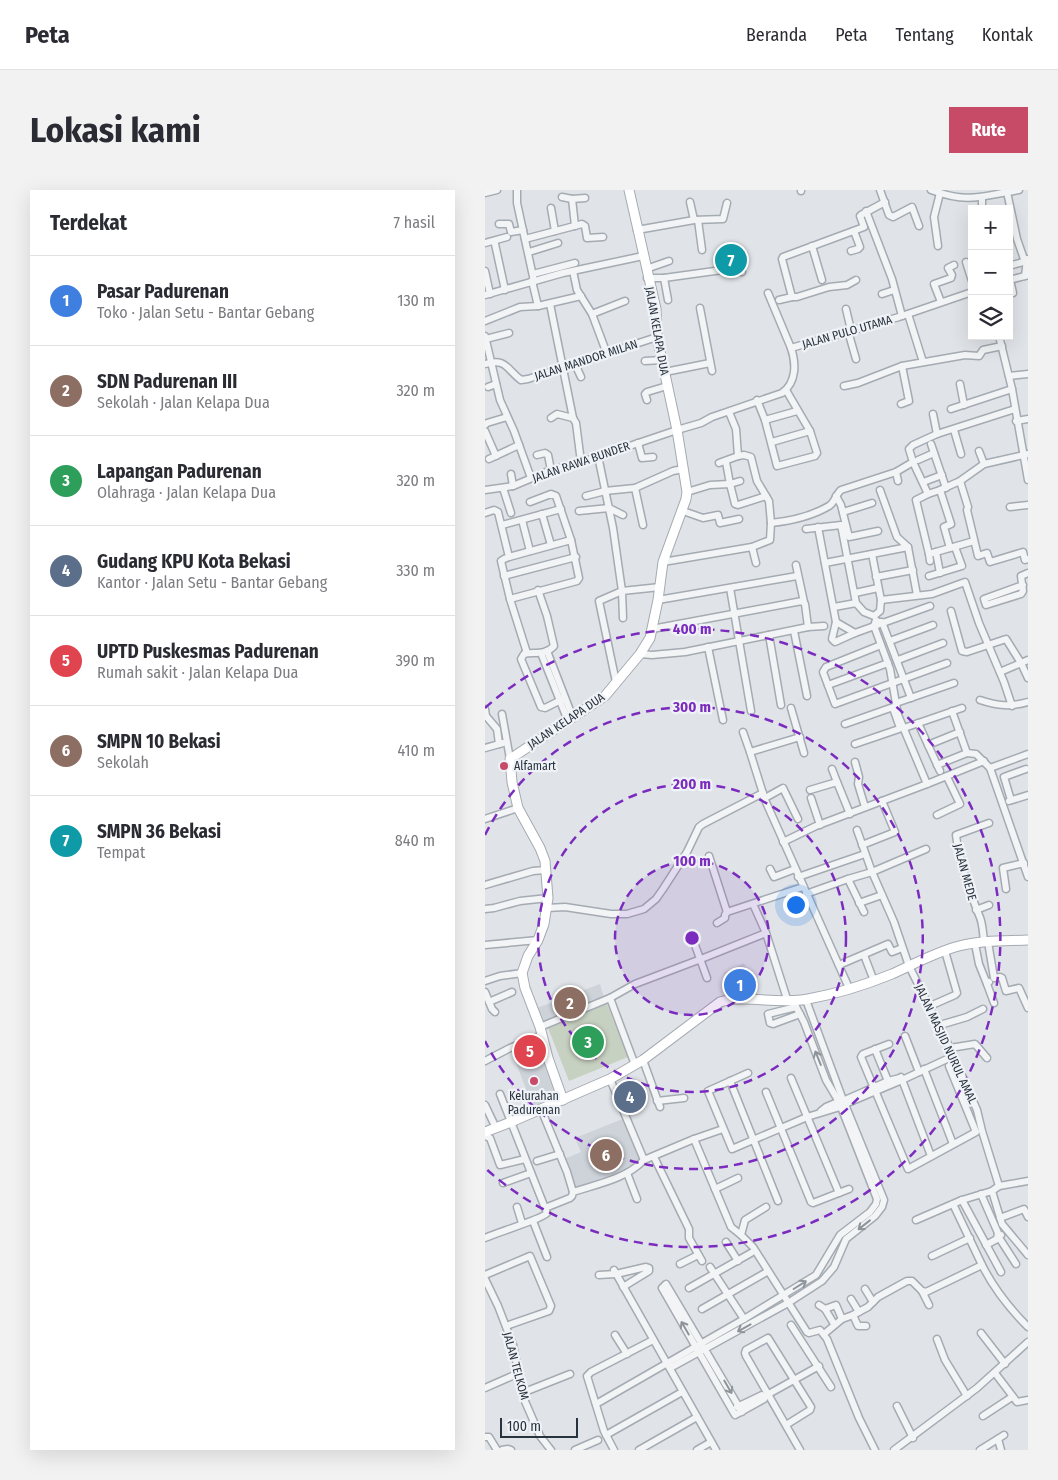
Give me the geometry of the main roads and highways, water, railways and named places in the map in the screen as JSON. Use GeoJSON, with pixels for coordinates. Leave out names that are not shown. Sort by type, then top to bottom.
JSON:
{"type":"FeatureCollection","features":[{"type":"Feature","properties":{"kind":"main road","name":"JALAN KELAPA DUA"},"geometry":{"type":"LineString","coordinates":[[563,1100],[525,988],[522,973],[528,956],[545,924],[548,898],[545,861],[541,848],[518,808],[512,782],[510,759],[605,696],[640,654],[650,638],[663,562],[683,511],[687,492],[677,430],[657,337],[656,309],[629,190]]}},
{"type":"Feature","properties":{"kind":"main road"},"geometry":{"type":"LineString","coordinates":[[485,1134],[610,1079],[639,1062],[720,1002],[728,999],[793,1007],[806,1000],[834,994],[874,981],[945,950],[983,942],[1028,940]]}},
{"type":"Feature","properties":{"kind":"place","name":"SMPN 36 Bekasi"},"geometry":{"type":"Point","coordinates":[731,260]}},
{"type":"Feature","properties":{"kind":"place","name":"Alfamart"},"geometry":{"type":"Point","coordinates":[504,766]}},
{"type":"Feature","properties":{"kind":"place","name":"Pasar Padurenan"},"geometry":{"type":"Point","coordinates":[740,985]}},
{"type":"Feature","properties":{"kind":"place","name":"SDN Padurenan III"},"geometry":{"type":"Point","coordinates":[570,1003]}},
{"type":"Feature","properties":{"kind":"place","name":"Lapangan Padurenan"},"geometry":{"type":"Point","coordinates":[588,1042]}},
{"type":"Feature","properties":{"kind":"place","name":"UPTD Puskesmas Padurenan"},"geometry":{"type":"Point","coordinates":[530,1051]}},
{"type":"Feature","properties":{"kind":"place","name":"Kelurahan Padurenan"},"geometry":{"type":"Point","coordinates":[534,1081]}},
{"type":"Feature","properties":{"kind":"place","name":"Gudang KPU Kota Bekasi"},"geometry":{"type":"Point","coordinates":[630,1097]}},
{"type":"Feature","properties":{"kind":"place","name":"SMPN 10 Bekasi"},"geometry":{"type":"Point","coordinates":[606,1155]}}]}
